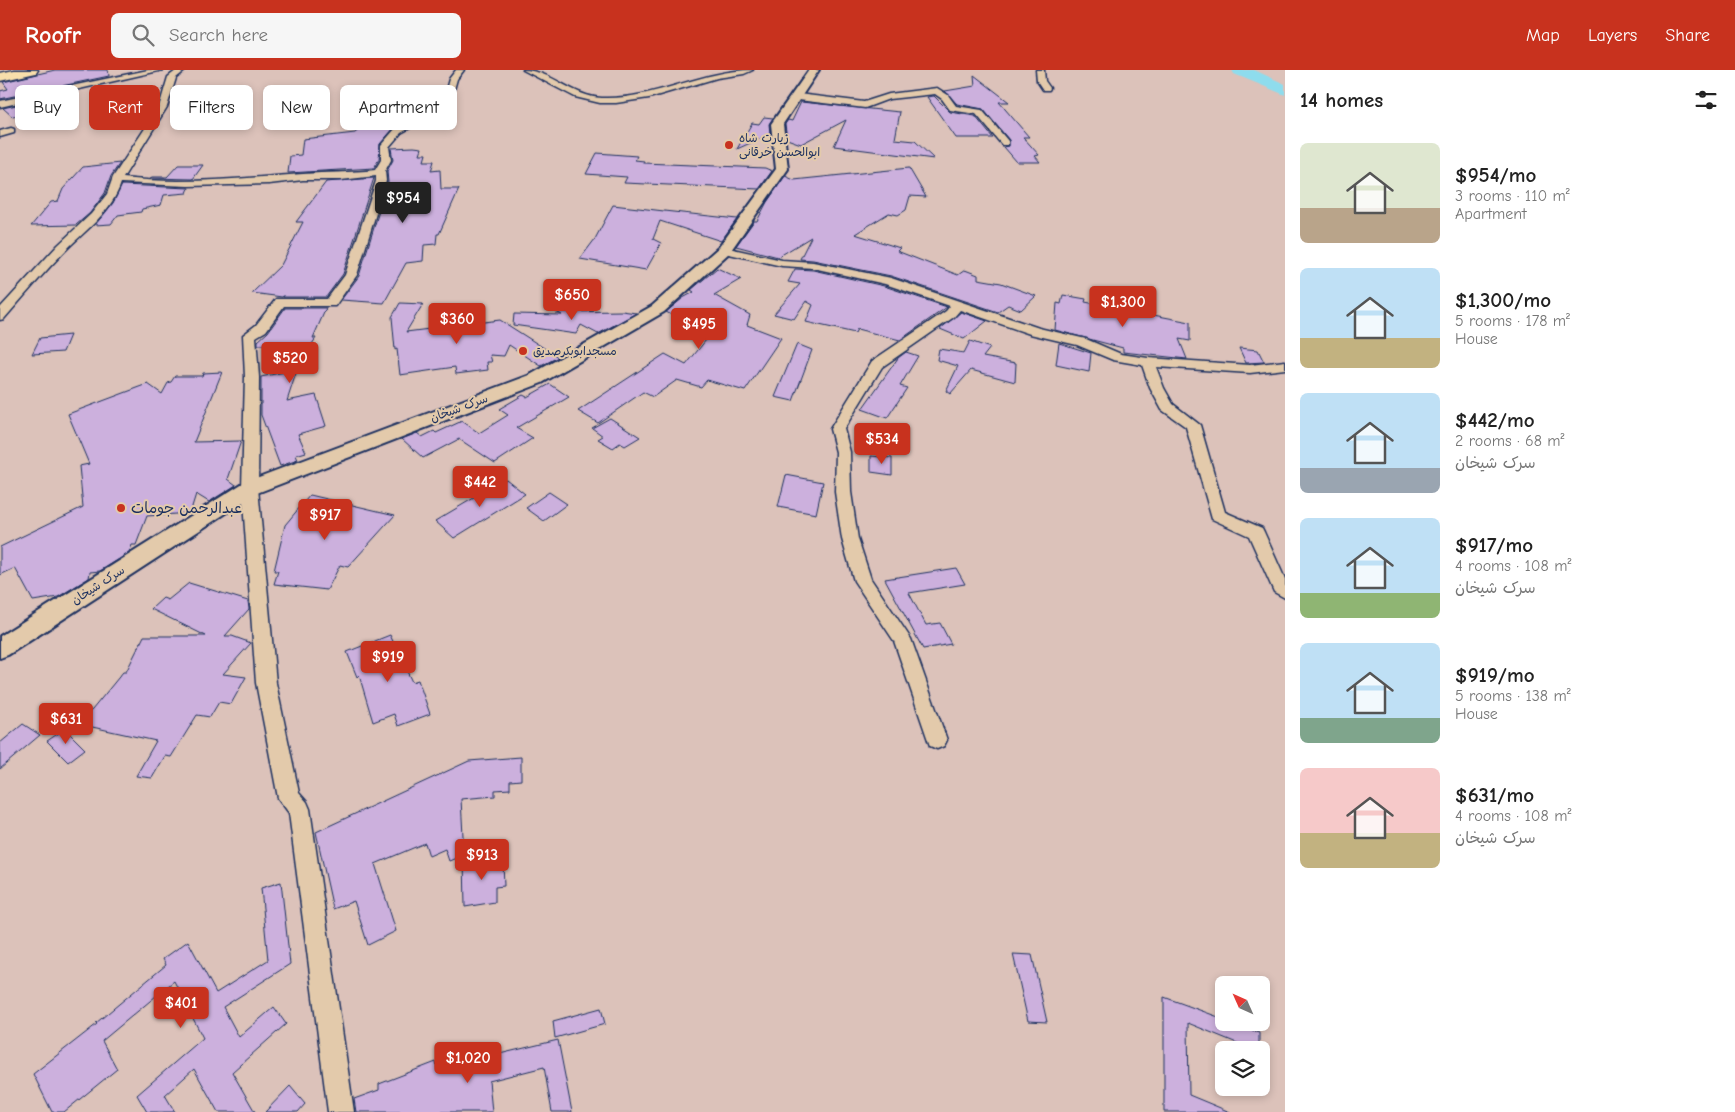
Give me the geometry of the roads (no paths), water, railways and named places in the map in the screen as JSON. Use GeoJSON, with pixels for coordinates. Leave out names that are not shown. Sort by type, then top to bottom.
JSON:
{"type":"FeatureCollection","features":[{"type":"Feature","properties":{"kind":"highway"},"geometry":{"type":"LineString","coordinates":[[0,77],[32,70]]}},
{"type":"Feature","properties":{"kind":"street"},"geometry":{"type":"LineString","coordinates":[[0,104],[159,70]]}},
{"type":"Feature","properties":{"kind":"street"},"geometry":{"type":"LineString","coordinates":[[0,316],[62,247],[95,216],[112,195],[117,180],[163,106],[172,77],[182,70]]}},
{"type":"Feature","properties":{"kind":"street"},"geometry":{"type":"LineString","coordinates":[[341,1112],[299,810],[289,798],[266,683],[250,488],[252,377],[249,335],[261,328],[280,302],[331,302],[351,275],[381,181],[380,173],[386,160],[384,147],[398,131],[418,120],[433,116],[446,105],[453,79],[460,70]]}},
{"type":"Feature","properties":{"kind":"street"},"geometry":{"type":"LineString","coordinates":[[527,70],[585,98],[615,100],[679,88],[710,77],[749,70]]}},
{"type":"Feature","properties":{"kind":"street","name":"سرک شیخان"},"geometry":{"type":"LineString","coordinates":[[0,648],[250,488],[536,379],[658,309],[724,250],[782,169],[777,124],[798,97],[814,70]]}},
{"type":"Feature","properties":{"kind":"street"},"geometry":{"type":"LineString","coordinates":[[1040,70],[1041,81],[1046,88]]}},
{"type":"Feature","properties":{"kind":"street"},"geometry":{"type":"LineString","coordinates":[[798,97],[865,105],[870,101],[890,97],[937,91],[946,97],[953,108],[979,112],[983,115],[1005,143]]}},
{"type":"Feature","properties":{"kind":"street"},"geometry":{"type":"LineString","coordinates":[[0,134],[11,132]]}},
{"type":"Feature","properties":{"kind":"street"},"geometry":{"type":"LineString","coordinates":[[117,180],[158,185],[196,184],[269,181],[302,177],[341,178],[380,173]]}},
{"type":"Feature","properties":{"kind":"street"},"geometry":{"type":"LineString","coordinates":[[724,250],[782,263],[813,265],[852,275],[887,281],[1035,331],[1081,342],[1118,357],[1148,362],[1250,369],[1285,365]]}},
{"type":"Feature","properties":{"kind":"street"},"geometry":{"type":"LineString","coordinates":[[937,740],[902,639],[863,581],[850,539],[843,492],[843,452],[837,429],[878,364],[950,314],[957,305]]}},
{"type":"Feature","properties":{"kind":"street"},"geometry":{"type":"LineString","coordinates":[[1148,362],[1156,388],[1167,407],[1193,425],[1218,516],[1256,532],[1280,587],[1285,591]]}},
{"type":"Feature","properties":{"kind":"waterway"},"geometry":{"type":"LineString","coordinates":[[1240,70],[1285,90]]}},
{"type":"Feature","properties":{"kind":"place","name":"زیارت شاه ابوالحسن خرقانی"},"geometry":{"type":"Point","coordinates":[729,145]}},
{"type":"Feature","properties":{"kind":"place","name":"مسجدابوبکرصدیق"},"geometry":{"type":"Point","coordinates":[523,351]}},
{"type":"Feature","properties":{"kind":"place","name":"عبدالرحمن جومات"},"geometry":{"type":"Point","coordinates":[121,508]}}]}
